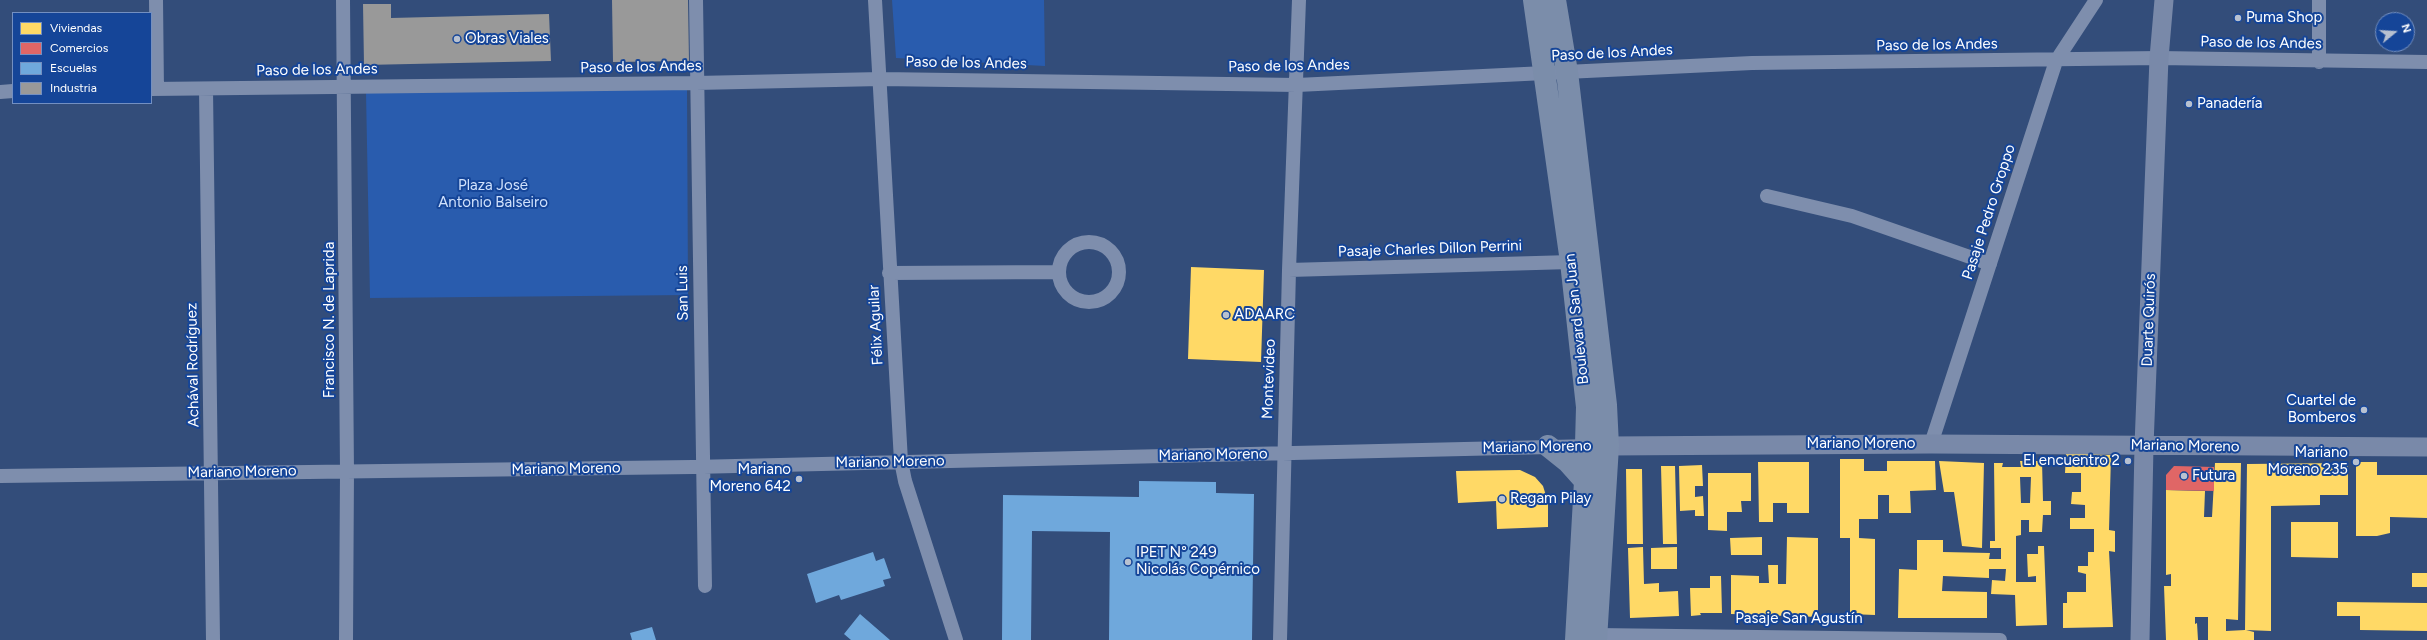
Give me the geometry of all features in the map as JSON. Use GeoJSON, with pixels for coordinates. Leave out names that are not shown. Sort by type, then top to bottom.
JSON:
{"type":"FeatureCollection","features":[{"type":"Feature","properties":{"kind":"main road","name":"Boulevard San Juan"},"geometry":{"type":"LineString","coordinates":[[1534,0],[1571,262],[1587,407],[1585,481],[1590,638]]}},
{"type":"Feature","properties":{"kind":"main road","name":"Boulevard San Juan"},"geometry":{"type":"LineString","coordinates":[[1555,0],[1567,72],[1606,405],[1608,446],[1590,638]]}},
{"type":"Feature","properties":{"kind":"main road"},"geometry":{"type":"LineString","coordinates":[[1548,446],[1568,462],[1585,481]]}},
{"type":"Feature","properties":{"kind":"street"},"geometry":{"type":"LineString","coordinates":[[154,89],[156,0]]}},
{"type":"Feature","properties":{"kind":"street","name":"Francisco N. de Laprida"},"geometry":{"type":"LineString","coordinates":[[343,0],[345,86],[347,471],[346,640]]}},
{"type":"Feature","properties":{"kind":"street","name":"San Luis"},"geometry":{"type":"LineString","coordinates":[[696,0],[696,83],[705,586]]}},
{"type":"Feature","properties":{"kind":"street","name":"Félix Aguilar"},"geometry":{"type":"LineString","coordinates":[[874,0],[881,79],[889,272],[901,461],[905,481],[956,640]]}},
{"type":"Feature","properties":{"kind":"street","name":"Montevideo"},"geometry":{"type":"LineString","coordinates":[[1280,640],[1283,454],[1289,270],[1298,85],[1299,0]]}},
{"type":"Feature","properties":{"kind":"street","name":"Pasaje Pedro Groppo"},"geometry":{"type":"LineString","coordinates":[[1931,444],[2056,61],[2096,0]]}},
{"type":"Feature","properties":{"kind":"street","name":"Duarte Quirós"},"geometry":{"type":"LineString","coordinates":[[2140,640],[2144,446],[2159,58],[2164,0]]}},
{"type":"Feature","properties":{"kind":"street"},"geometry":{"type":"LineString","coordinates":[[2319,0],[2319,62]]}},
{"type":"Feature","properties":{"kind":"street","name":"Paso de los Andes"},"geometry":{"type":"LineString","coordinates":[[154,89],[696,83],[881,79],[1298,85],[1752,64],[2056,61],[2159,58],[2319,62],[2427,62]]}},
{"type":"Feature","properties":{"kind":"street","name":"Achával Rodríguez"},"geometry":{"type":"LineString","coordinates":[[206,89],[213,640]]}},
{"type":"Feature","properties":{"kind":"street"},"geometry":{"type":"LineString","coordinates":[[0,92],[12,91]]}},
{"type":"Feature","properties":{"kind":"street"},"geometry":{"type":"LineString","coordinates":[[1766,196],[1852,216],[1990,264]]}},
{"type":"Feature","properties":{"kind":"street"},"geometry":{"type":"LineString","coordinates":[[1089,241],[1108,248],[1114,255],[1119,273],[1118,283],[1108,296],[1094,302],[1083,302],[1073,299],[1065,292],[1060,282],[1058,272],[1060,262],[1068,250],[1080,243],[1089,241]]}},
{"type":"Feature","properties":{"kind":"street","name":"Pasaje Charles Dillon Perrini"},"geometry":{"type":"LineString","coordinates":[[1289,270],[1571,262]]}},
{"type":"Feature","properties":{"kind":"street"},"geometry":{"type":"LineString","coordinates":[[889,272],[1058,272]]}},
{"type":"Feature","properties":{"kind":"street","name":"Mariano Moreno"},"geometry":{"type":"LineString","coordinates":[[0,476],[212,472],[703,467],[901,461],[1283,454],[1548,446],[1931,444],[2427,447]]}},
{"type":"Feature","properties":{"kind":"street","name":"Pasaje San Agustín"},"geometry":{"type":"LineString","coordinates":[[1590,638],[2000,640]]}},
{"type":"Feature","properties":{"kind":"green space"},"geometry":{"type":"Polygon","coordinates":[[[892,0],[1044,0],[1045,66],[896,58],[892,0]]]}},
{"type":"Feature","properties":{"kind":"green space","name":"Plaza José Antonio Balseiro"},"geometry":{"type":"Polygon","coordinates":[[[687,89],[688,295],[370,298],[366,93],[687,89]]]}},
{"type":"Feature","properties":{"kind":"building: Viviendas","name":"ADAARC"},"geometry":{"type":"Polygon","coordinates":[[[1191,267],[1264,270],[1261,362],[1188,359],[1191,267]]]}},
{"type":"Feature","properties":{"kind":"building: Viviendas"},"geometry":{"type":"Polygon","coordinates":[[[2066,453],[2111,455],[2109,530],[2115,531],[2115,552],[2109,551],[2113,627],[2063,628],[2063,603],[2067,603],[2067,592],[2086,592],[2086,574],[2078,572],[2078,566],[2088,566],[2088,552],[2094,552],[2094,529],[2070,529],[2070,518],[2085,518],[2085,505],[2071,504],[2072,492],[2081,492],[2081,473],[2065,473],[2066,453]]]}},
{"type":"Feature","properties":{"kind":"building: Viviendas"},"geometry":{"type":"Polygon","coordinates":[[[1840,459],[1864,459],[1864,471],[1887,471],[1887,461],[1935,461],[1936,490],[1910,491],[1911,513],[1889,513],[1889,495],[1878,495],[1878,519],[1859,519],[1859,538],[1875,539],[1875,615],[1850,614],[1850,538],[1840,538],[1840,459]]]}},
{"type":"Feature","properties":{"kind":"building: Viviendas"},"geometry":{"type":"Polygon","coordinates":[[[1939,461],[1984,463],[1982,548],[1962,546],[1954,492],[1944,492],[1939,461]]]}},
{"type":"Feature","properties":{"kind":"building: Viviendas"},"geometry":{"type":"Polygon","coordinates":[[[2020,461],[2042,461],[2043,501],[2051,501],[2051,515],[2043,515],[2042,532],[2029,532],[2029,520],[2021,520],[2021,535],[2016,536],[2016,582],[2036,582],[2036,576],[2028,577],[2027,554],[2038,554],[2038,546],[2044,546],[2047,625],[2016,626],[2015,595],[1991,594],[1992,580],[2005,581],[2006,569],[1989,569],[1989,578],[1943,576],[1942,591],[1987,592],[1987,618],[1898,618],[1899,569],[1917,570],[1917,540],[1943,540],[1943,552],[1990,553],[1989,559],[2001,559],[2001,548],[1990,548],[1990,541],[1995,541],[1994,463],[2003,463],[2002,467],[2021,467],[2020,461]],[[2020,477],[2021,503],[2030,503],[2031,477],[2020,477]]]}},
{"type":"Feature","properties":{"kind":"building: Viviendas"},"geometry":{"type":"Polygon","coordinates":[[[1758,462],[1809,462],[1809,513],[1787,513],[1787,503],[1773,503],[1773,522],[1759,522],[1758,462]]]}},
{"type":"Feature","properties":{"kind":"building: Viviendas"},"geometry":{"type":"Polygon","coordinates":[[[2356,462],[2377,462],[2377,475],[2427,475],[2427,518],[2390,517],[2390,533],[2377,536],[2356,536],[2356,462]]]}},
{"type":"Feature","properties":{"kind":"building: Viviendas"},"geometry":{"type":"Polygon","coordinates":[[[2215,463],[2241,463],[2238,620],[2226,619],[2226,631],[2245,630],[2247,464],[2348,463],[2348,495],[2320,495],[2320,505],[2271,506],[2271,631],[2246,630],[2254,632],[2254,640],[2208,640],[2208,617],[2195,617],[2195,624],[2197,623],[2198,640],[2166,640],[2164,586],[2171,586],[2171,574],[2166,575],[2166,490],[2205,491],[2204,517],[2212,517],[2215,463]]]}},
{"type":"Feature","properties":{"kind":"building: Viviendas"},"geometry":{"type":"Polygon","coordinates":[[[1702,465],[1703,486],[1695,486],[1695,497],[1703,496],[1704,516],[1695,516],[1695,510],[1680,511],[1679,466],[1702,465]]]}},
{"type":"Feature","properties":{"kind":"building: Viviendas"},"geometry":{"type":"Polygon","coordinates":[[[1661,466],[1675,466],[1677,544],[1663,544],[1661,466]]]}},
{"type":"Feature","properties":{"kind":"building: Viviendas"},"geometry":{"type":"Polygon","coordinates":[[[1626,469],[1642,469],[1643,544],[1627,544],[1626,469]]]}},
{"type":"Feature","properties":{"kind":"building: Viviendas","name":"Regam Pilay"},"geometry":{"type":"Polygon","coordinates":[[[1520,470],[1535,477],[1543,486],[1548,502],[1548,527],[1497,529],[1496,501],[1458,503],[1456,471],[1520,470]]]}},
{"type":"Feature","properties":{"kind":"building: Viviendas"},"geometry":{"type":"Polygon","coordinates":[[[1708,473],[1751,473],[1751,501],[1741,501],[1742,512],[1727,512],[1727,531],[1708,530],[1708,473]]]}},
{"type":"Feature","properties":{"kind":"building: Viviendas"},"geometry":{"type":"Polygon","coordinates":[[[2291,522],[2338,522],[2338,558],[2291,557],[2291,522]]]}},
{"type":"Feature","properties":{"kind":"building: Viviendas"},"geometry":{"type":"Polygon","coordinates":[[[1762,537],[1762,555],[1731,555],[1730,538],[1762,537]]]}},
{"type":"Feature","properties":{"kind":"building: Viviendas"},"geometry":{"type":"Polygon","coordinates":[[[1787,537],[1818,538],[1818,617],[1731,614],[1731,575],[1759,576],[1759,583],[1769,583],[1768,565],[1778,565],[1778,584],[1786,584],[1787,537]]]}},
{"type":"Feature","properties":{"kind":"building: Viviendas"},"geometry":{"type":"Polygon","coordinates":[[[1643,547],[1644,584],[1659,583],[1659,592],[1678,591],[1679,616],[1630,618],[1628,548],[1643,547]]]}},
{"type":"Feature","properties":{"kind":"building: Viviendas"},"geometry":{"type":"Polygon","coordinates":[[[1677,547],[1677,569],[1651,569],[1651,548],[1677,547]]]}},
{"type":"Feature","properties":{"kind":"building: Viviendas"},"geometry":{"type":"Polygon","coordinates":[[[2412,573],[2427,573],[2427,587],[2412,587],[2412,573]]]}},
{"type":"Feature","properties":{"kind":"building: Viviendas"},"geometry":{"type":"Polygon","coordinates":[[[1710,576],[1721,576],[1722,613],[1700,613],[1701,615],[1691,616],[1690,588],[1710,588],[1710,576]]]}},
{"type":"Feature","properties":{"kind":"building: Viviendas"},"geometry":{"type":"Polygon","coordinates":[[[2337,602],[2427,603],[2427,631],[2360,630],[2360,616],[2337,616],[2337,602]]]}},
{"type":"Feature","properties":{"kind":"building: Comercios"},"geometry":{"type":"Polygon","coordinates":[[[2174,466],[2214,467],[2214,491],[2166,490],[2166,475],[2174,466]]]}},
{"type":"Feature","properties":{"kind":"building: Escuelas","name":"IPET N° 249 Nicolás Copérnico"},"geometry":{"type":"Polygon","coordinates":[[[1139,481],[1216,482],[1216,493],[1254,494],[1252,640],[1109,640],[1110,532],[1032,531],[1031,640],[1002,640],[1003,495],[1139,497],[1139,481]]]}},
{"type":"Feature","properties":{"kind":"building: Escuelas"},"geometry":{"type":"Polygon","coordinates":[[[873,552],[876,561],[884,558],[891,578],[883,580],[885,586],[841,600],[839,595],[816,603],[807,574],[873,552]]]}},
{"type":"Feature","properties":{"kind":"building: Escuelas"},"geometry":{"type":"Polygon","coordinates":[[[860,614],[890,640],[851,640],[844,634],[860,614]]]}},
{"type":"Feature","properties":{"kind":"building: Escuelas"},"geometry":{"type":"Polygon","coordinates":[[[652,627],[656,640],[632,640],[630,633],[652,627]]]}},
{"type":"Feature","properties":{"kind":"building: Industria"},"geometry":{"type":"Polygon","coordinates":[[[612,0],[688,0],[689,61],[613,62],[612,0]]]}},
{"type":"Feature","properties":{"kind":"building: Industria","name":"Obras Viales"},"geometry":{"type":"Polygon","coordinates":[[[363,4],[391,4],[391,18],[549,14],[551,61],[364,65],[363,4]]]}},
{"type":"Feature","properties":{"kind":"place","name":"Puma Shop"},"geometry":{"type":"Point","coordinates":[2238,18]}},
{"type":"Feature","properties":{"kind":"place","name":"Obras Viales"},"geometry":{"type":"Point","coordinates":[457,39]}},
{"type":"Feature","properties":{"kind":"place","name":"Panadería"},"geometry":{"type":"Point","coordinates":[2189,104]}},
{"type":"Feature","properties":{"kind":"place","name":"ADAARC"},"geometry":{"type":"Point","coordinates":[1226,315]}},
{"type":"Feature","properties":{"kind":"place","name":"Cuartel de Bomberos"},"geometry":{"type":"Point","coordinates":[2364,410]}},
{"type":"Feature","properties":{"kind":"place","name":"El encuentro 2"},"geometry":{"type":"Point","coordinates":[2128,461]}},
{"type":"Feature","properties":{"kind":"place","name":"Mariano Moreno 235"},"geometry":{"type":"Point","coordinates":[2356,462]}},
{"type":"Feature","properties":{"kind":"place","name":"Futura"},"geometry":{"type":"Point","coordinates":[2184,476]}},
{"type":"Feature","properties":{"kind":"place","name":"Mariano Moreno 642"},"geometry":{"type":"Point","coordinates":[799,479]}},
{"type":"Feature","properties":{"kind":"place","name":"Regam Pilay"},"geometry":{"type":"Point","coordinates":[1502,499]}},
{"type":"Feature","properties":{"kind":"place","name":"IPET N° 249 Nicolás Copérnico"},"geometry":{"type":"Point","coordinates":[1128,562]}}]}
